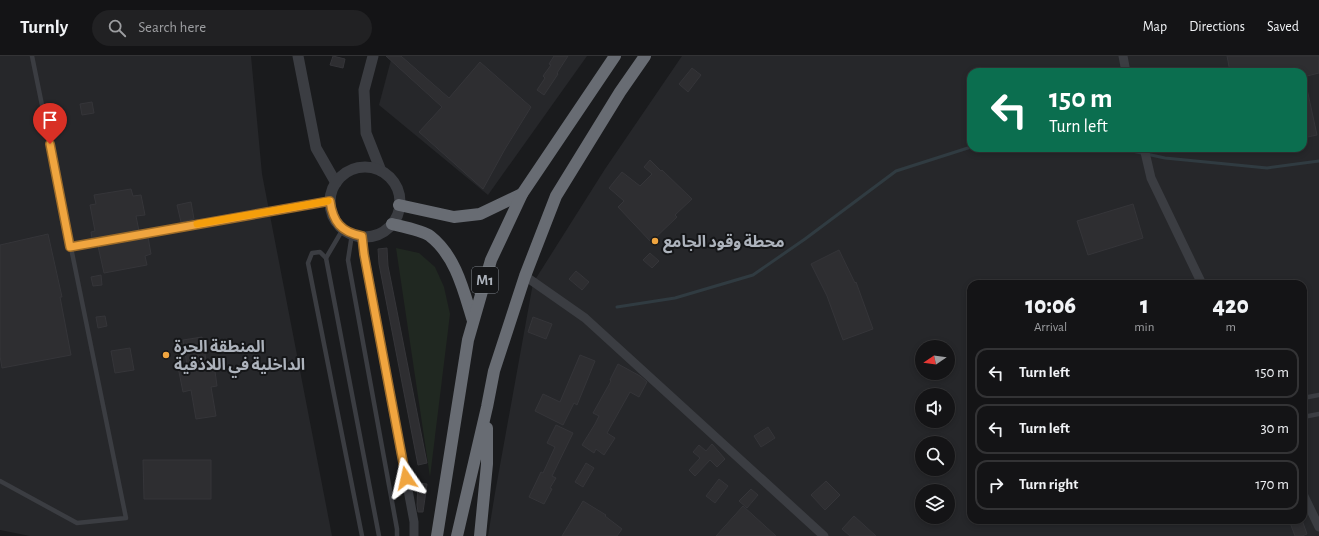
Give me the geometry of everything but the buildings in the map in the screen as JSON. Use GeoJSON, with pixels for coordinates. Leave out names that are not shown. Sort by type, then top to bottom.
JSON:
{"type":"FeatureCollection","features":[{"type":"Feature","properties":{"kind":"highway","name":"M1"},"geometry":{"type":"LineString","coordinates":[[437,536],[468,340],[491,260],[522,194],[615,56]]}},
{"type":"Feature","properties":{"kind":"highway","name":"M1"},"geometry":{"type":"LineString","coordinates":[[457,536],[494,371],[525,276],[556,196],[620,92],[645,56]]}},
{"type":"Feature","properties":{"kind":"highway"},"geometry":{"type":"LineString","coordinates":[[399,205],[454,217],[480,214],[522,194]]}},
{"type":"Feature","properties":{"kind":"highway"},"geometry":{"type":"LineString","coordinates":[[392,224],[430,235],[448,254],[462,286],[473,321]]}},
{"type":"Feature","properties":{"kind":"highway"},"geometry":{"type":"LineString","coordinates":[[480,536],[487,464],[487,407]]}},
{"type":"Feature","properties":{"kind":"street"},"geometry":{"type":"LineString","coordinates":[[298,56],[316,148],[336,183]]}},
{"type":"Feature","properties":{"kind":"street"},"geometry":{"type":"LineString","coordinates":[[373,56],[364,90],[366,133],[381,171]]}},
{"type":"Feature","properties":{"kind":"street"},"geometry":{"type":"LineString","coordinates":[[1123,56],[1125,68]]}},
{"type":"Feature","properties":{"kind":"street"},"geometry":{"type":"LineString","coordinates":[[1145,152],[1151,178],[1200,280]]}},
{"type":"Feature","properties":{"kind":"street"},"geometry":{"type":"LineString","coordinates":[[352,233],[373,236],[392,224],[397,215],[399,195],[395,185],[389,177],[381,171],[361,167],[342,175],[332,191],[330,201],[336,221],[352,233],[364,254],[414,522],[414,536]]}},
{"type":"Feature","properties":{"kind":"street"},"geometry":{"type":"LineString","coordinates":[[525,276],[585,318],[824,536]]}},
{"type":"Feature","properties":{"kind":"street"},"geometry":{"type":"LineString","coordinates":[[1307,502],[1319,528]]}},
{"type":"Feature","properties":{"kind":"lane"},"geometry":{"type":"LineString","coordinates":[[0,481],[77,523],[126,518],[32,56]]}},
{"type":"Feature","properties":{"kind":"lane"},"geometry":{"type":"LineString","coordinates":[[70,247],[330,201]]}},
{"type":"Feature","properties":{"kind":"lane"},"geometry":{"type":"LineString","coordinates":[[326,258],[352,233]]}},
{"type":"Feature","properties":{"kind":"lane"},"geometry":{"type":"LineString","coordinates":[[352,233],[348,260],[397,529],[396,536]]}},
{"type":"Feature","properties":{"kind":"lane"},"geometry":{"type":"LineString","coordinates":[[362,536],[308,263],[312,253],[320,252],[326,258],[379,536]]}},
{"type":"Feature","properties":{"kind":"lane"},"geometry":{"type":"LineString","coordinates":[[1307,397],[1319,395]]}},
{"type":"Feature","properties":{"kind":"lane"},"geometry":{"type":"LineString","coordinates":[[1307,416],[1319,414]]}},
{"type":"Feature","properties":{"kind":"shaded area"},"geometry":{"type":"Polygon","coordinates":[[[0,56],[251,56],[262,174],[332,536],[30,536],[0,530],[0,56]]]}},
{"type":"Feature","properties":{"kind":"shaded area"},"geometry":{"type":"Polygon","coordinates":[[[392,56],[587,56],[488,195],[379,105],[392,56]]]}},
{"type":"Feature","properties":{"kind":"shaded area"},"geometry":{"type":"Polygon","coordinates":[[[682,56],[1319,56],[1319,536],[488,536],[533,283],[605,169],[682,56]]]}},
{"type":"Feature","properties":{"kind":"shaded area"},"geometry":{"type":"Polygon","coordinates":[[[396,248],[419,253],[435,267],[444,287],[450,314],[430,477],[396,248]]]}},
{"type":"Feature","properties":{"kind":"waterway"},"geometry":{"type":"LineString","coordinates":[[617,307],[675,298],[753,275],[805,239],[896,171],[967,148]]}},
{"type":"Feature","properties":{"kind":"waterway"},"geometry":{"type":"LineString","coordinates":[[1137,152],[1165,158],[1267,168],[1319,161]]}},
{"type":"Feature","properties":{"kind":"slow traffic"},"geometry":{"type":"LineString","coordinates":[[197,224],[328,201]]}},
{"type":"Feature","properties":{"kind":"place","name":"محطة وقود الجامع"},"geometry":{"type":"Point","coordinates":[655,241]}},
{"type":"Feature","properties":{"kind":"place","name":"المنطقة الحرة الداخلية في اللاذقية"},"geometry":{"type":"Point","coordinates":[166,355]}},
{"type":"Feature","properties":{"kind":"route"},"geometry":{"type":"LineString","coordinates":[[50,144],[70,247],[330,201],[336,221],[343,229],[352,234],[362,236],[364,254],[406,478]]}}]}
